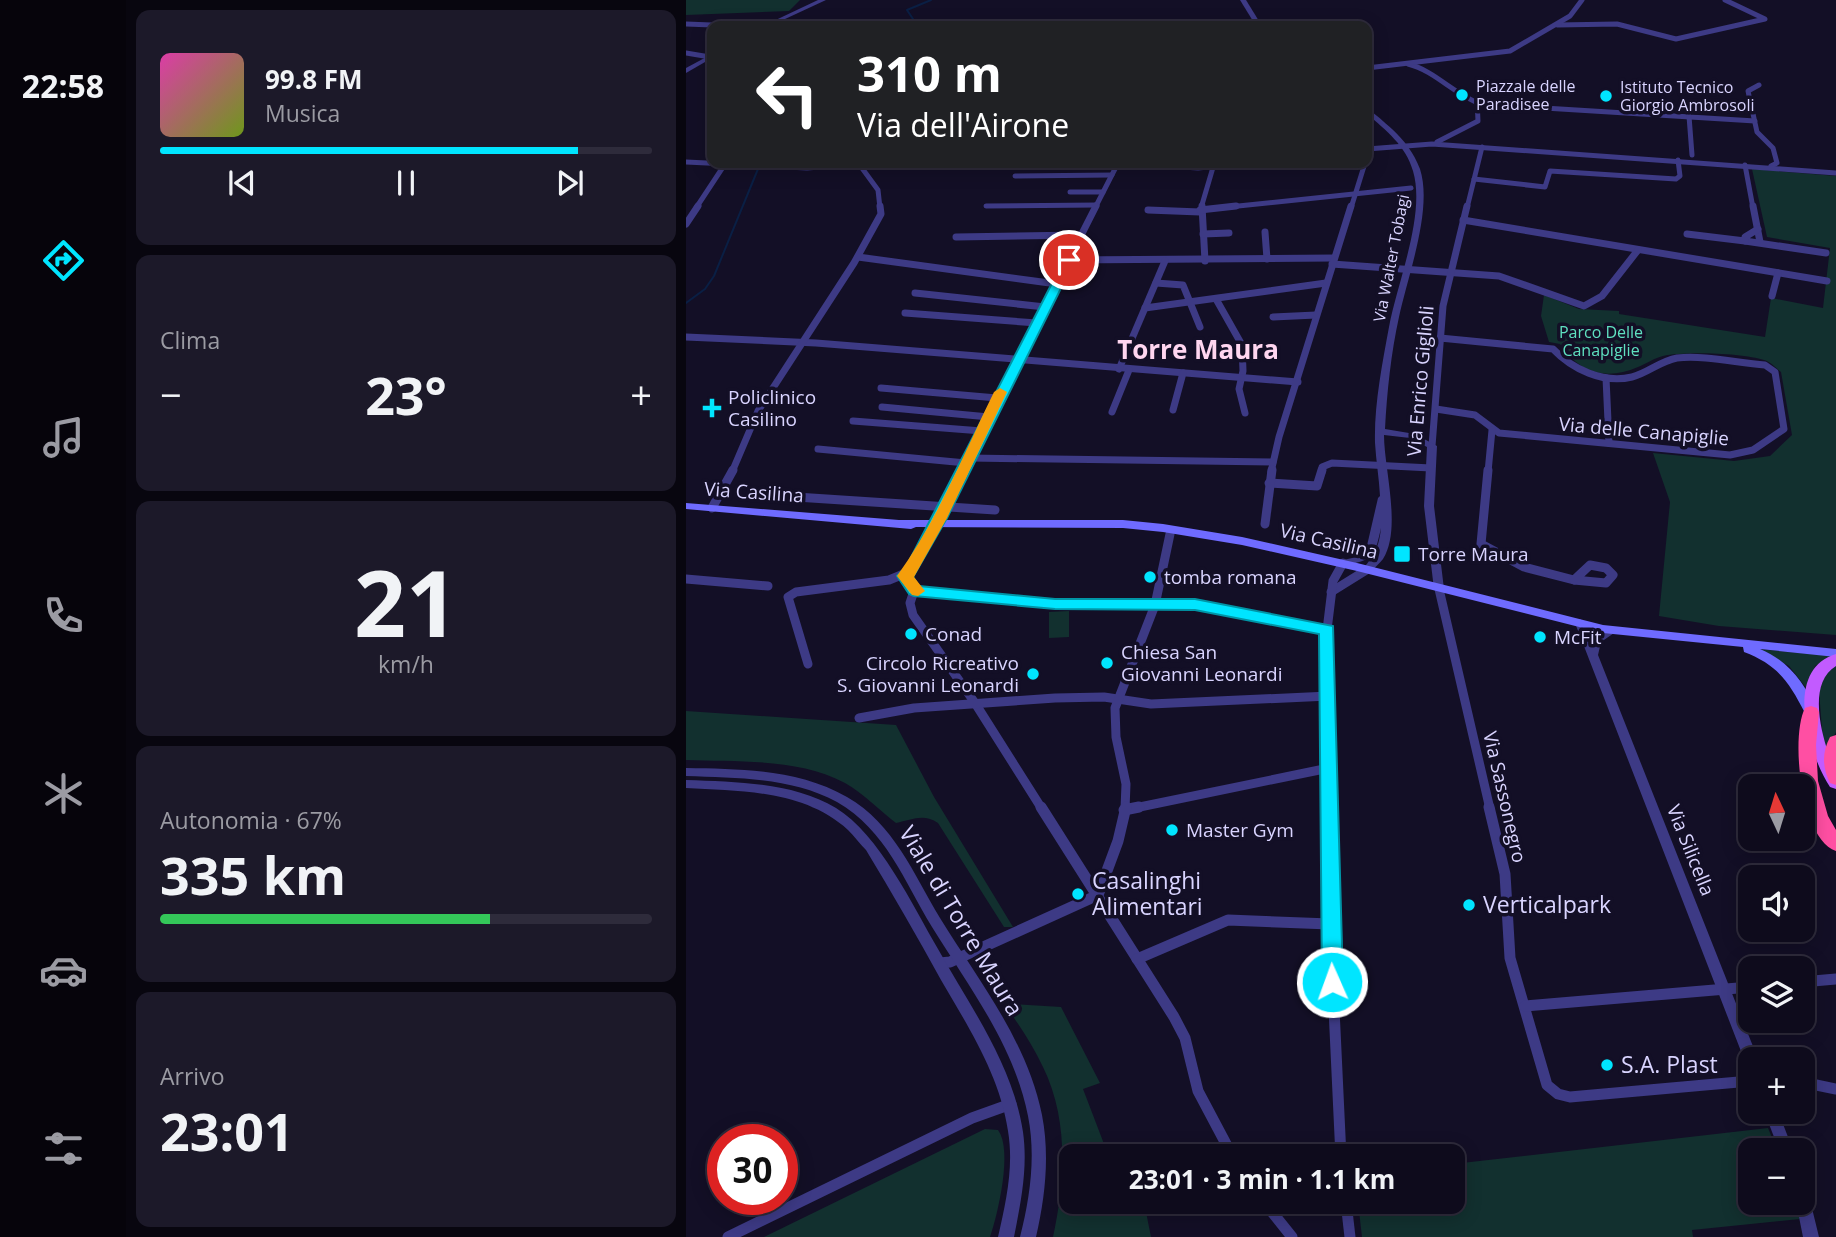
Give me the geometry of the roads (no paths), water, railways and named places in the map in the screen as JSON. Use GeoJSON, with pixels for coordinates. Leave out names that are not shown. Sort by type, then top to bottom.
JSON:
{"type":"FeatureCollection","features":[{"type":"Feature","properties":{"kind":"highway"},"geometry":{"type":"LineString","coordinates":[[1811,712],[1808,741],[1813,798],[1821,824],[1836,844]]}},
{"type":"Feature","properties":{"kind":"highway"},"geometry":{"type":"LineString","coordinates":[[1836,741],[1831,758],[1836,781]]}},
{"type":"Feature","properties":{"kind":"main road","name":"Via Casilina"},"geometry":{"type":"LineString","coordinates":[[686,506],[1008,531],[1065,525],[1154,526],[1227,538],[1368,569],[1612,631],[1696,639]]}},
{"type":"Feature","properties":{"kind":"main road","name":"Via Casilina"},"geometry":{"type":"LineString","coordinates":[[1580,623],[1645,629],[1728,644],[1836,653]]}},
{"type":"Feature","properties":{"kind":"main road"},"geometry":{"type":"LineString","coordinates":[[1728,644],[1759,653],[1781,666],[1799,685],[1811,712],[1823,762],[1836,781]]}},
{"type":"Feature","properties":{"kind":"main road"},"geometry":{"type":"LineString","coordinates":[[1811,712],[1818,672],[1826,662],[1836,659]]}},
{"type":"Feature","properties":{"kind":"street"},"geometry":{"type":"LineString","coordinates":[[777,21],[823,0]]}},
{"type":"Feature","properties":{"kind":"street"},"geometry":{"type":"LineString","coordinates":[[1243,0],[1256,21]]}},
{"type":"Feature","properties":{"kind":"street"},"geometry":{"type":"LineString","coordinates":[[1372,68],[1507,52],[1557,25],[1574,13],[1582,0]]}},
{"type":"Feature","properties":{"kind":"street"},"geometry":{"type":"LineString","coordinates":[[1557,25],[1617,24],[1676,39],[1765,19],[1724,0]]}},
{"type":"Feature","properties":{"kind":"street"},"geometry":{"type":"LineString","coordinates":[[686,24],[707,24]]}},
{"type":"Feature","properties":{"kind":"street"},"geometry":{"type":"LineString","coordinates":[[686,53],[707,56]]}},
{"type":"Feature","properties":{"kind":"street"},"geometry":{"type":"LineString","coordinates":[[686,71],[707,59]]}},
{"type":"Feature","properties":{"kind":"street"},"geometry":{"type":"LineString","coordinates":[[1408,64],[1418,66],[1477,101],[1755,121]]}},
{"type":"Feature","properties":{"kind":"street"},"geometry":{"type":"LineString","coordinates":[[1759,85],[1748,91],[1757,132],[1772,144],[1776,152],[1777,164],[1770,167]]}},
{"type":"Feature","properties":{"kind":"street"},"geometry":{"type":"LineString","coordinates":[[1432,144],[1450,138],[1478,121],[1477,101]]}},
{"type":"Feature","properties":{"kind":"street","name":"Via Walter Tobagi"},"geometry":{"type":"LineString","coordinates":[[1368,569],[1381,555],[1388,514],[1383,498],[1379,431],[1392,337],[1407,270],[1420,187],[1405,144],[1372,115]]}},
{"type":"Feature","properties":{"kind":"street"},"geometry":{"type":"LineString","coordinates":[[1689,116],[1692,155]]}},
{"type":"Feature","properties":{"kind":"street"},"geometry":{"type":"LineString","coordinates":[[1372,148],[1432,144],[1836,173]]}},
{"type":"Feature","properties":{"kind":"street","name":"Via Enrico Giglioli"},"geometry":{"type":"LineString","coordinates":[[1439,589],[1435,579],[1429,506],[1440,338],[1450,271],[1482,147]]}},
{"type":"Feature","properties":{"kind":"street"},"geometry":{"type":"LineString","coordinates":[[1474,179],[1542,187],[1548,186],[1550,171],[1674,179],[1680,177],[1678,160]]}},
{"type":"Feature","properties":{"kind":"street"},"geometry":{"type":"LineString","coordinates":[[686,162],[707,163]]}},
{"type":"Feature","properties":{"kind":"street"},"geometry":{"type":"LineString","coordinates":[[1745,165],[1760,242]]}},
{"type":"Feature","properties":{"kind":"street"},"geometry":{"type":"LineString","coordinates":[[686,224],[722,168]]}},
{"type":"Feature","properties":{"kind":"street"},"geometry":{"type":"LineString","coordinates":[[712,508],[733,473],[758,411],[858,257],[882,207],[878,190],[862,168]]}},
{"type":"Feature","properties":{"kind":"street"},"geometry":{"type":"LineString","coordinates":[[808,664],[788,602],[789,595],[905,576],[911,571],[1117,168]]}},
{"type":"Feature","properties":{"kind":"street"},"geometry":{"type":"LineString","coordinates":[[1205,261],[1200,211],[1213,168]]}},
{"type":"Feature","properties":{"kind":"street"},"geometry":{"type":"LineString","coordinates":[[1265,524],[1273,462],[1363,168]]}},
{"type":"Feature","properties":{"kind":"street"},"geometry":{"type":"LineString","coordinates":[[1015,176],[1112,175]]}},
{"type":"Feature","properties":{"kind":"street"},"geometry":{"type":"LineString","coordinates":[[1148,210],[1200,211],[1411,188]]}},
{"type":"Feature","properties":{"kind":"street"},"geometry":{"type":"LineString","coordinates":[[1070,192],[1103,192]]}},
{"type":"Feature","properties":{"kind":"street"},"geometry":{"type":"LineString","coordinates":[[986,206],[1097,205]]}},
{"type":"Feature","properties":{"kind":"street"},"geometry":{"type":"LineString","coordinates":[[1463,220],[1827,281]]}},
{"type":"Feature","properties":{"kind":"street"},"geometry":{"type":"LineString","coordinates":[[1745,241],[1745,237],[1758,229]]}},
{"type":"Feature","properties":{"kind":"street"},"geometry":{"type":"LineString","coordinates":[[1265,232],[1267,259]]}},
{"type":"Feature","properties":{"kind":"street"},"geometry":{"type":"LineString","coordinates":[[1203,234],[1228,233]]}},
{"type":"Feature","properties":{"kind":"street"},"geometry":{"type":"LineString","coordinates":[[1687,234],[1826,253]]}},
{"type":"Feature","properties":{"kind":"street"},"geometry":{"type":"LineString","coordinates":[[956,237],[1082,235]]}},
{"type":"Feature","properties":{"kind":"street"},"geometry":{"type":"LineString","coordinates":[[1069,260],[1267,259],[1333,261],[1407,270],[1450,271],[1514,278],[1570,303],[1585,306],[1600,298],[1632,264],[1638,250]]}},
{"type":"Feature","properties":{"kind":"street"},"geometry":{"type":"LineString","coordinates":[[858,257],[1057,284]]}},
{"type":"Feature","properties":{"kind":"street"},"geometry":{"type":"LineString","coordinates":[[1119,369],[1165,261]]}},
{"type":"Feature","properties":{"kind":"street"},"geometry":{"type":"LineString","coordinates":[[1772,296],[1779,273]]}},
{"type":"Feature","properties":{"kind":"street"},"geometry":{"type":"LineString","coordinates":[[1156,283],[1182,285],[1200,327]]}},
{"type":"Feature","properties":{"kind":"street"},"geometry":{"type":"LineString","coordinates":[[1145,308],[1326,284]]}},
{"type":"Feature","properties":{"kind":"street"},"geometry":{"type":"LineString","coordinates":[[915,293],[1045,307]]}},
{"type":"Feature","properties":{"kind":"street"},"geometry":{"type":"LineString","coordinates":[[1216,299],[1242,345],[1242,376],[1238,389],[1245,413]]}},
{"type":"Feature","properties":{"kind":"street"},"geometry":{"type":"LineString","coordinates":[[905,313],[1037,323]]}},
{"type":"Feature","properties":{"kind":"street"},"geometry":{"type":"LineString","coordinates":[[1273,317],[1316,315]]}},
{"type":"Feature","properties":{"kind":"street"},"geometry":{"type":"LineString","coordinates":[[686,337],[1298,382]]}},
{"type":"Feature","properties":{"kind":"street"},"geometry":{"type":"LineString","coordinates":[[1440,338],[1553,349],[1569,366],[1606,378],[1609,443]]}},
{"type":"Feature","properties":{"kind":"street","name":"Via delle Canapiglie"},"geometry":{"type":"LineString","coordinates":[[1436,409],[1473,414],[1486,422],[1492,430],[1739,454],[1774,438],[1783,430],[1785,423],[1775,372],[1765,365],[1679,358],[1662,362],[1632,377],[1606,378]]}},
{"type":"Feature","properties":{"kind":"street"},"geometry":{"type":"LineString","coordinates":[[1112,412],[1129,370]]}},
{"type":"Feature","properties":{"kind":"street"},"geometry":{"type":"LineString","coordinates":[[1173,410],[1183,373]]}},
{"type":"Feature","properties":{"kind":"street"},"geometry":{"type":"LineString","coordinates":[[881,388],[998,398]]}},
{"type":"Feature","properties":{"kind":"street"},"geometry":{"type":"LineString","coordinates":[[882,407],[989,417]]}},
{"type":"Feature","properties":{"kind":"street"},"geometry":{"type":"LineString","coordinates":[[853,421],[982,431]]}},
{"type":"Feature","properties":{"kind":"street"},"geometry":{"type":"LineString","coordinates":[[1492,430],[1481,544],[1542,574],[1573,581]]}},
{"type":"Feature","properties":{"kind":"street"},"geometry":{"type":"LineString","coordinates":[[1379,431],[1412,436],[1432,446]]}},
{"type":"Feature","properties":{"kind":"street"},"geometry":{"type":"LineString","coordinates":[[818,449],[967,461],[1273,462]]}},
{"type":"Feature","properties":{"kind":"street"},"geometry":{"type":"LineString","coordinates":[[1269,483],[1312,487],[1321,483],[1321,469],[1328,464],[1431,468]]}},
{"type":"Feature","properties":{"kind":"street"},"geometry":{"type":"LineString","coordinates":[[796,497],[944,509],[995,510]]}},
{"type":"Feature","properties":{"kind":"street","name":"Via Walter Tobagi"},"geometry":{"type":"LineString","coordinates":[[1343,564],[1364,558],[1371,551],[1383,498]]}},
{"type":"Feature","properties":{"kind":"street"},"geometry":{"type":"LineString","coordinates":[[940,963],[950,962],[1096,899],[1109,867],[1124,810],[1126,788],[1114,715],[1155,605],[1170,534]]}},
{"type":"Feature","properties":{"kind":"street"},"geometry":{"type":"LineString","coordinates":[[1340,1144],[1330,924],[1327,630],[1336,571],[1343,564]]}},
{"type":"Feature","properties":{"kind":"street"},"geometry":{"type":"LineString","coordinates":[[1331,592],[1368,569]]}},
{"type":"Feature","properties":{"kind":"street"},"geometry":{"type":"LineString","coordinates":[[905,576],[914,591],[910,607],[925,634],[975,703],[1084,874],[1096,899],[1181,1028],[1198,1091],[1225,1144]]}},
{"type":"Feature","properties":{"kind":"street"},"geometry":{"type":"LineString","coordinates":[[686,579],[768,586]]}},
{"type":"Feature","properties":{"kind":"street","name":"Via Sassonegro"},"geometry":{"type":"LineString","coordinates":[[1439,589],[1505,874],[1509,916],[1507,946],[1518,993],[1525,1006],[1546,1082],[1554,1092],[1576,1097],[1738,1081]]}},
{"type":"Feature","properties":{"kind":"street"},"geometry":{"type":"LineString","coordinates":[[914,591],[1055,604],[1206,606],[1327,630]]}},
{"type":"Feature","properties":{"kind":"street","name":"Via Silicella"},"geometry":{"type":"LineString","coordinates":[[1580,623],[1747,1047]]}},
{"type":"Feature","properties":{"kind":"street"},"geometry":{"type":"LineString","coordinates":[[1593,657],[1596,640],[1612,631]]}},
{"type":"Feature","properties":{"kind":"street"},"geometry":{"type":"LineString","coordinates":[[859,718],[894,710],[1120,695],[1136,703],[1329,696]]}},
{"type":"Feature","properties":{"kind":"street"},"geometry":{"type":"LineString","coordinates":[[1124,810],[1329,768]]}},
{"type":"Feature","properties":{"kind":"street","name":"Viale di Torre Maura"},"geometry":{"type":"LineString","coordinates":[[686,772],[778,777],[817,787],[864,814],[885,837],[1005,1036],[1029,1092],[1035,1116],[1039,1162],[1035,1207],[1028,1237]]}},
{"type":"Feature","properties":{"kind":"street","name":"Viale di Torre Maura"},"geometry":{"type":"LineString","coordinates":[[686,784],[774,790],[803,798],[837,814],[867,842],[994,1058],[1012,1104],[1018,1168],[1015,1202],[1006,1237]]}},
{"type":"Feature","properties":{"kind":"street"},"geometry":{"type":"LineString","coordinates":[[1137,959],[1228,920],[1330,924]]}},
{"type":"Feature","properties":{"kind":"street"},"geometry":{"type":"LineString","coordinates":[[918,927],[941,929]]}},
{"type":"Feature","properties":{"kind":"street"},"geometry":{"type":"LineString","coordinates":[[1815,981],[1836,979]]}},
{"type":"Feature","properties":{"kind":"street"},"geometry":{"type":"LineString","coordinates":[[1525,1006],[1738,987]]}},
{"type":"Feature","properties":{"kind":"street"},"geometry":{"type":"LineString","coordinates":[[1815,1085],[1836,1089]]}},
{"type":"Feature","properties":{"kind":"street"},"geometry":{"type":"LineString","coordinates":[[728,1237],[972,1118],[1012,1104]]}},
{"type":"Feature","properties":{"kind":"street"},"geometry":{"type":"LineString","coordinates":[[1274,1214],[1292,1237]]}},
{"type":"Feature","properties":{"kind":"street"},"geometry":{"type":"LineString","coordinates":[[1347,1214],[1350,1237]]}},
{"type":"Feature","properties":{"kind":"street"},"geometry":{"type":"LineString","coordinates":[[1806,1215],[1811,1237]]}},
{"type":"Feature","properties":{"kind":"waterway"},"geometry":{"type":"LineString","coordinates":[[914,21],[907,10],[931,0]]}},
{"type":"Feature","properties":{"kind":"waterway"},"geometry":{"type":"LineString","coordinates":[[686,303],[705,289],[714,276],[758,169]]}},
{"type":"Feature","properties":{"kind":"place","name":"Piazzale delle Paradisee"},"geometry":{"type":"Point","coordinates":[1462,95]}},
{"type":"Feature","properties":{"kind":"place","name":"Istituto Tecnico Giorgio Ambrosoli"},"geometry":{"type":"Point","coordinates":[1606,96]}},
{"type":"Feature","properties":{"kind":"place","name":"Policlinico Casilino"},"geometry":{"type":"Point","coordinates":[712,408]}},
{"type":"Feature","properties":{"kind":"place","name":"Torre Maura"},"geometry":{"type":"Point","coordinates":[1402,554]}},
{"type":"Feature","properties":{"kind":"place","name":"tomba romana"},"geometry":{"type":"Point","coordinates":[1150,577]}},
{"type":"Feature","properties":{"kind":"place","name":"Conad"},"geometry":{"type":"Point","coordinates":[911,634]}},
{"type":"Feature","properties":{"kind":"place","name":"McFit"},"geometry":{"type":"Point","coordinates":[1540,637]}},
{"type":"Feature","properties":{"kind":"place","name":"Chiesa San Giovanni Leonardi"},"geometry":{"type":"Point","coordinates":[1107,663]}},
{"type":"Feature","properties":{"kind":"place","name":"Circolo Ricreativo S. Giovanni Leonardi"},"geometry":{"type":"Point","coordinates":[1033,674]}},
{"type":"Feature","properties":{"kind":"place","name":"Master Gym"},"geometry":{"type":"Point","coordinates":[1172,830]}},
{"type":"Feature","properties":{"kind":"place","name":"Casalinghi Alimentari"},"geometry":{"type":"Point","coordinates":[1078,894]}},
{"type":"Feature","properties":{"kind":"place","name":"Verticalpark"},"geometry":{"type":"Point","coordinates":[1469,905]}},
{"type":"Feature","properties":{"kind":"place","name":"S.A. Plast"},"geometry":{"type":"Point","coordinates":[1607,1065]}},
{"type":"Feature","properties":{"kind":"district","name":"Torre Maura"},"geometry":{"type":"Point","coordinates":[1198,350]}},
{"type":"Feature","properties":{"kind":"park label","name":"Parco Delle Canapiglie"},"geometry":{"type":"Point","coordinates":[1601,341]}}]}
